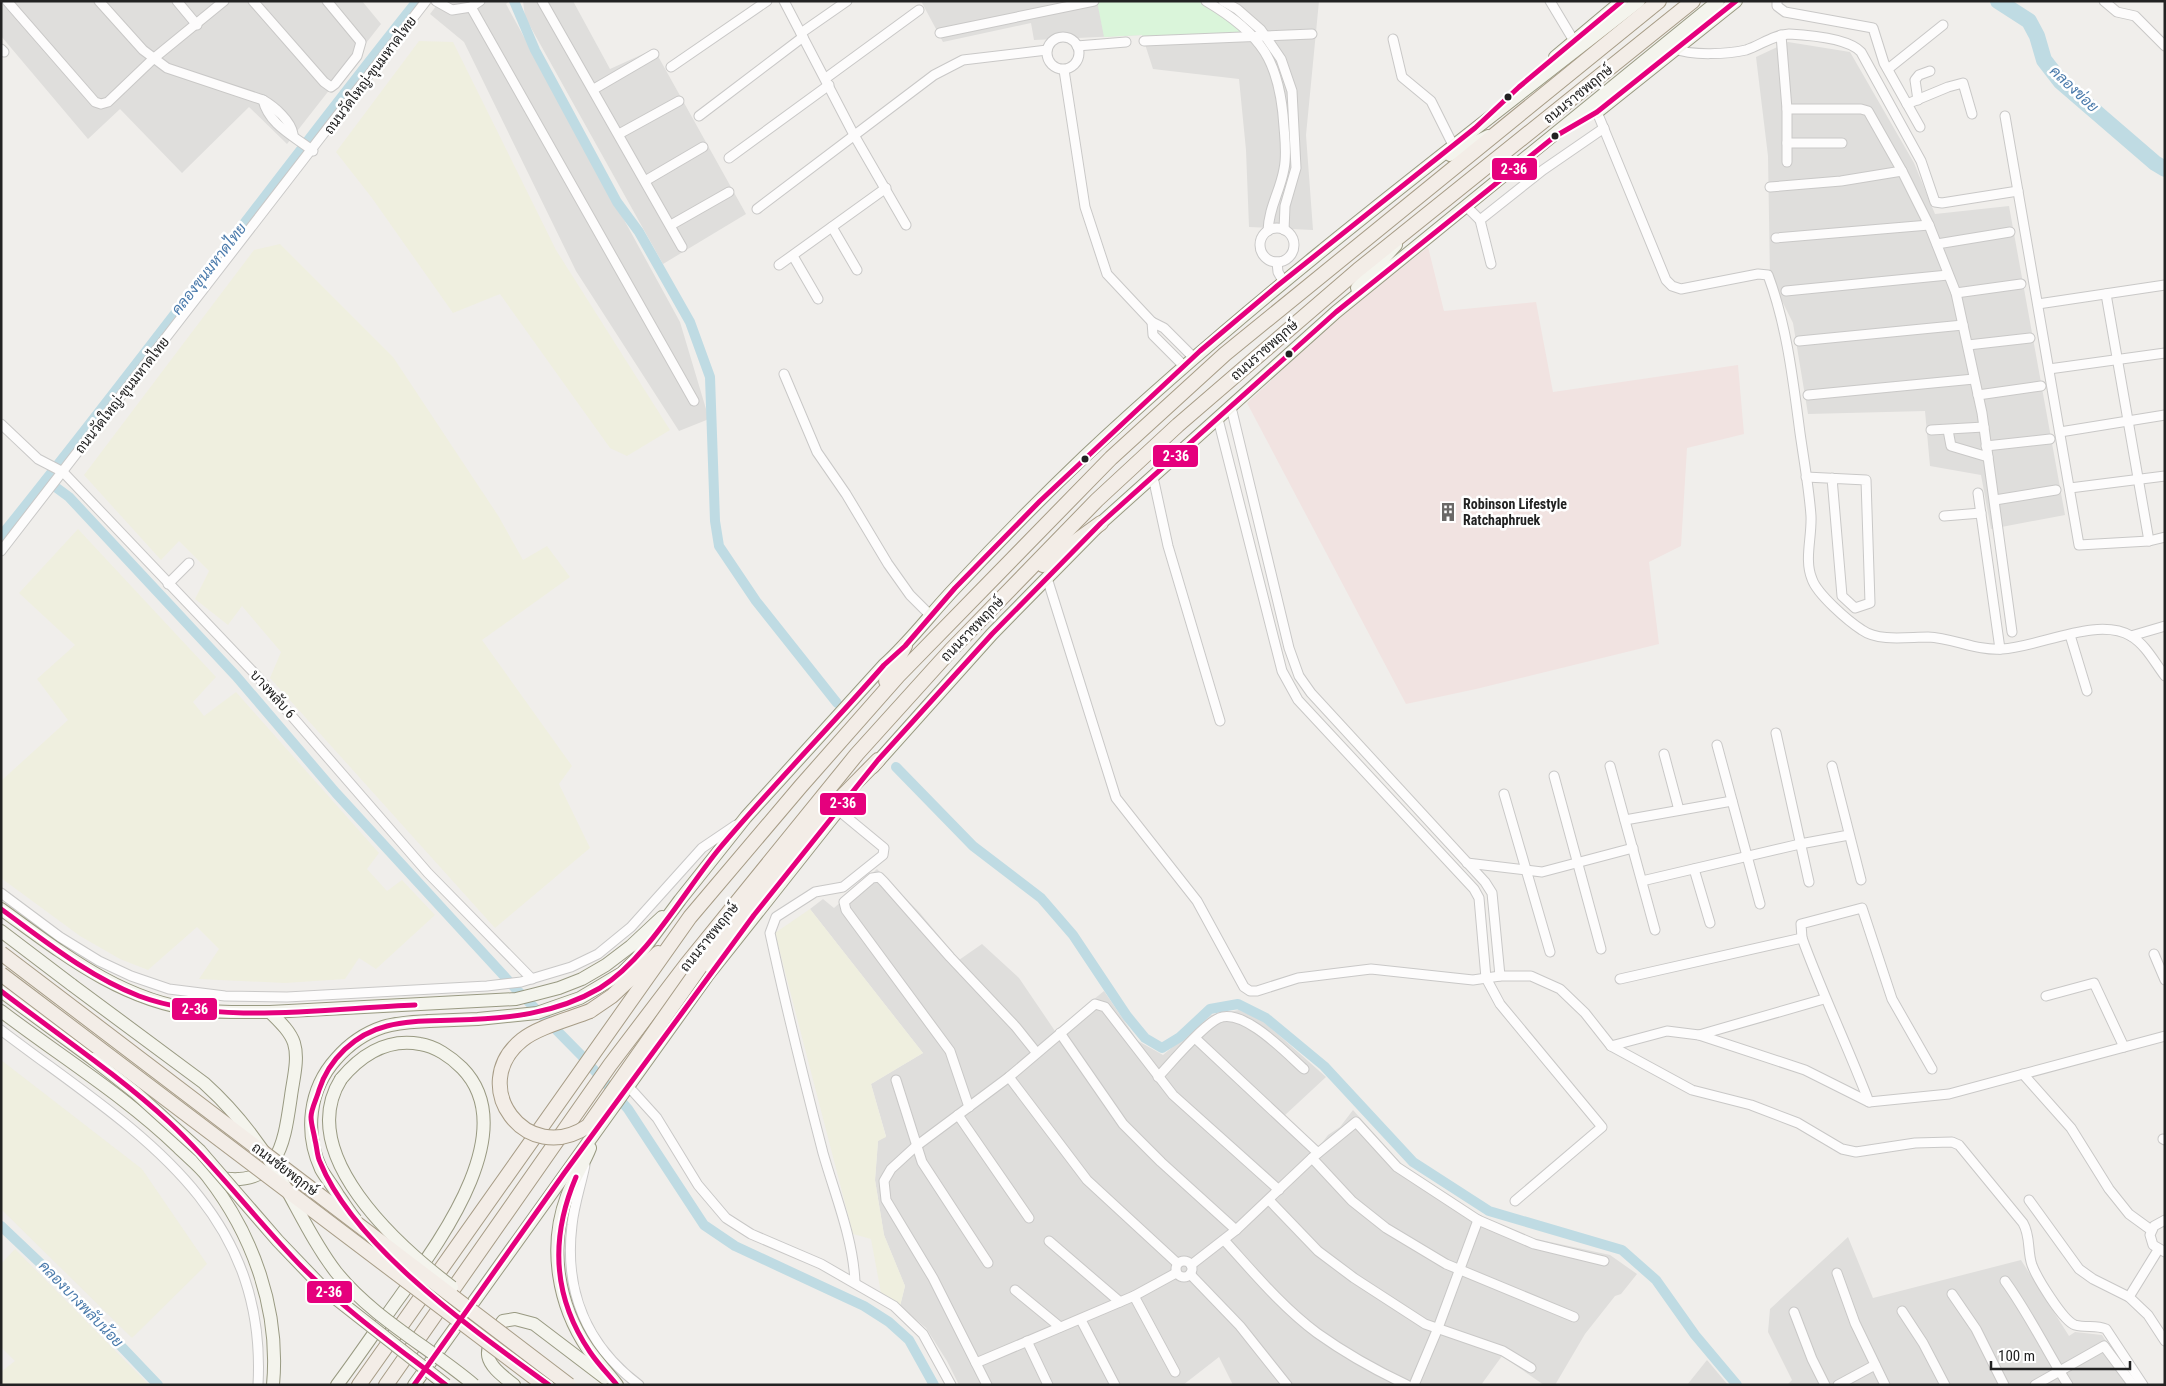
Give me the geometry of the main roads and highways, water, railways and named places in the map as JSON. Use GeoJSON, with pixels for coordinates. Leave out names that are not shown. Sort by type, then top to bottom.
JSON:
{"type":"FeatureCollection","features":[{"type":"Feature","properties":{"kind":"main road"},"geometry":{"type":"LineString","coordinates":[[1475,128],[1519,86],[1622,1]]}},
{"type":"Feature","properties":{"kind":"main road"},"geometry":{"type":"LineString","coordinates":[[549,1385],[412,1280],[353,1217],[322,1170],[315,1152],[311,1118],[312,1101],[318,1085],[330,1066],[345,1049],[360,1037],[383,1027],[428,1021],[518,1016],[559,1007],[580,998],[622,973],[657,933],[680,900],[746,817],[884,665],[905,646],[930,615],[988,553],[1083,458],[1189,362],[1283,281],[1453,145],[1639,1]]}},
{"type":"Feature","properties":{"kind":"main road","name":"ถนนราชพฤกษ์"},"geometry":{"type":"LineString","coordinates":[[386,1385],[610,1065],[686,965],[857,754],[950,650],[1013,588],[1097,500],[1178,425],[1304,316],[1416,223],[1693,1]]}},
{"type":"Feature","properties":{"kind":"main road","name":"ถนนราชพฤกษ์"},"geometry":{"type":"LineString","coordinates":[[597,1129],[720,959],[878,760],[992,634],[1047,578],[1102,523],[1336,312],[1554,137],[1718,1]]}},
{"type":"Feature","properties":{"kind":"main road","name":"ถนนราชพฤกษ์"},"geometry":{"type":"LineString","coordinates":[[1554,137],[1597,112],[1736,1]]}},
{"type":"Feature","properties":{"kind":"main road","name":"ถนนราชพฤกษ์"},"geometry":{"type":"LineString","coordinates":[[359,1385],[690,918],[801,786],[898,676],[1110,458],[1166,407],[1295,295],[1658,2]]}},
{"type":"Feature","properties":{"kind":"main road"},"geometry":{"type":"LineString","coordinates":[[1430,164],[1503,129]]}},
{"type":"Feature","properties":{"kind":"main road"},"geometry":{"type":"LineString","coordinates":[[1336,312],[1416,223]]}},
{"type":"Feature","properties":{"kind":"main road"},"geometry":{"type":"LineString","coordinates":[[1013,588],[1102,523]]}},
{"type":"Feature","properties":{"kind":"main road"},"geometry":{"type":"LineString","coordinates":[[873,706],[905,646]]}},
{"type":"Feature","properties":{"kind":"main road"},"geometry":{"type":"LineString","coordinates":[[690,918],[648,964],[612,996],[590,1011],[524,1038],[508,1054],[499,1085],[507,1111],[515,1122],[534,1136],[553,1139],[578,1132],[588,1126],[700,967],[819,820],[878,760]]}},
{"type":"Feature","properties":{"kind":"main road"},"geometry":{"type":"LineString","coordinates":[[1,909],[80,966],[141,996],[196,1010],[270,1012],[516,999],[559,988],[606,965],[632,946],[680,900]]}},
{"type":"Feature","properties":{"kind":"main road"},"geometry":{"type":"LineString","coordinates":[[1,932],[204,1083],[224,1100],[240,1118],[276,1170],[321,1250],[336,1272],[373,1308],[474,1385]]}},
{"type":"Feature","properties":{"kind":"main road","name":"ถนนชัยพฤกษ์"},"geometry":{"type":"LineString","coordinates":[[1,953],[570,1385]]}},
{"type":"Feature","properties":{"kind":"main road","name":"ถนนชัยพฤกษ์"},"geometry":{"type":"LineString","coordinates":[[1,974],[544,1385]]}},
{"type":"Feature","properties":{"kind":"main road"},"geometry":{"type":"LineString","coordinates":[[1,991],[136,1093],[200,1151],[278,1241],[324,1290],[446,1385]]}},
{"type":"Feature","properties":{"kind":"main road"},"geometry":{"type":"LineString","coordinates":[[1,1011],[158,1128],[207,1176],[228,1206],[252,1250],[259,1271],[275,1345],[273,1385]]}},
{"type":"Feature","properties":{"kind":"main road"},"geometry":{"type":"LineString","coordinates":[[207,1176],[247,1178],[267,1169],[278,1156],[286,1131],[294,1074],[295,1049],[290,1035],[270,1012]]}},
{"type":"Feature","properties":{"kind":"main road"},"geometry":{"type":"LineString","coordinates":[[337,1385],[439,1242],[461,1205],[480,1147],[483,1114],[477,1087],[467,1073],[454,1060],[421,1044],[402,1043],[383,1046],[365,1055],[341,1079],[334,1089],[328,1112],[333,1146],[340,1165],[354,1188],[390,1235],[440,1278],[578,1385]]}},
{"type":"Feature","properties":{"kind":"main road"},"geometry":{"type":"LineString","coordinates":[[597,1129],[588,1153],[567,1195],[560,1219],[556,1248],[564,1300],[575,1327],[588,1350],[616,1385]]}},
{"type":"Feature","properties":{"kind":"main road"},"geometry":{"type":"LineString","coordinates":[[414,1385],[597,1129]]}},
{"type":"Feature","properties":{"kind":"main road"},"geometry":{"type":"LineString","coordinates":[[514,1385],[491,1366],[487,1356],[488,1346],[503,1321],[515,1319],[534,1324],[616,1385]]}},
{"type":"Feature","properties":{"kind":"waterway","name":"คลองขุนมหาดไทย"},"geometry":{"type":"LineString","coordinates":[[1,536],[417,1]]}},
{"type":"Feature","properties":{"kind":"waterway"},"geometry":{"type":"LineString","coordinates":[[514,1],[535,50],[617,202],[639,232],[690,322],[710,377],[715,521],[719,546],[756,601],[837,703]]}},
{"type":"Feature","properties":{"kind":"waterway","name":"คลองข่อย"},"geometry":{"type":"LineString","coordinates":[[1998,1],[2029,21],[2037,36],[2044,60],[2061,82],[2155,163],[2165,169]]}},
{"type":"Feature","properties":{"kind":"waterway"},"geometry":{"type":"LineString","coordinates":[[46,480],[69,497],[236,676],[336,793],[516,989],[581,1055],[628,1109],[704,1225],[735,1246],[864,1306],[889,1322],[909,1340],[934,1385]]}},
{"type":"Feature","properties":{"kind":"waterway"},"geometry":{"type":"LineString","coordinates":[[896,767],[973,846],[1041,898],[1073,935],[1127,1016],[1145,1038],[1162,1048],[1180,1037],[1210,1009],[1238,1004],[1266,1018],[1324,1066],[1413,1162],[1489,1211],[1622,1250],[1656,1280],[1695,1335],[1737,1385]]}},
{"type":"Feature","properties":{"kind":"waterway","name":"คลองบางพลับน้อย"},"geometry":{"type":"LineString","coordinates":[[1,1226],[57,1279],[158,1385]]}},
{"type":"Feature","properties":{"kind":"place","name":"Robinson Lifestyle Ratchaphruek"},"geometry":{"type":"Point","coordinates":[1448,512]}}]}
